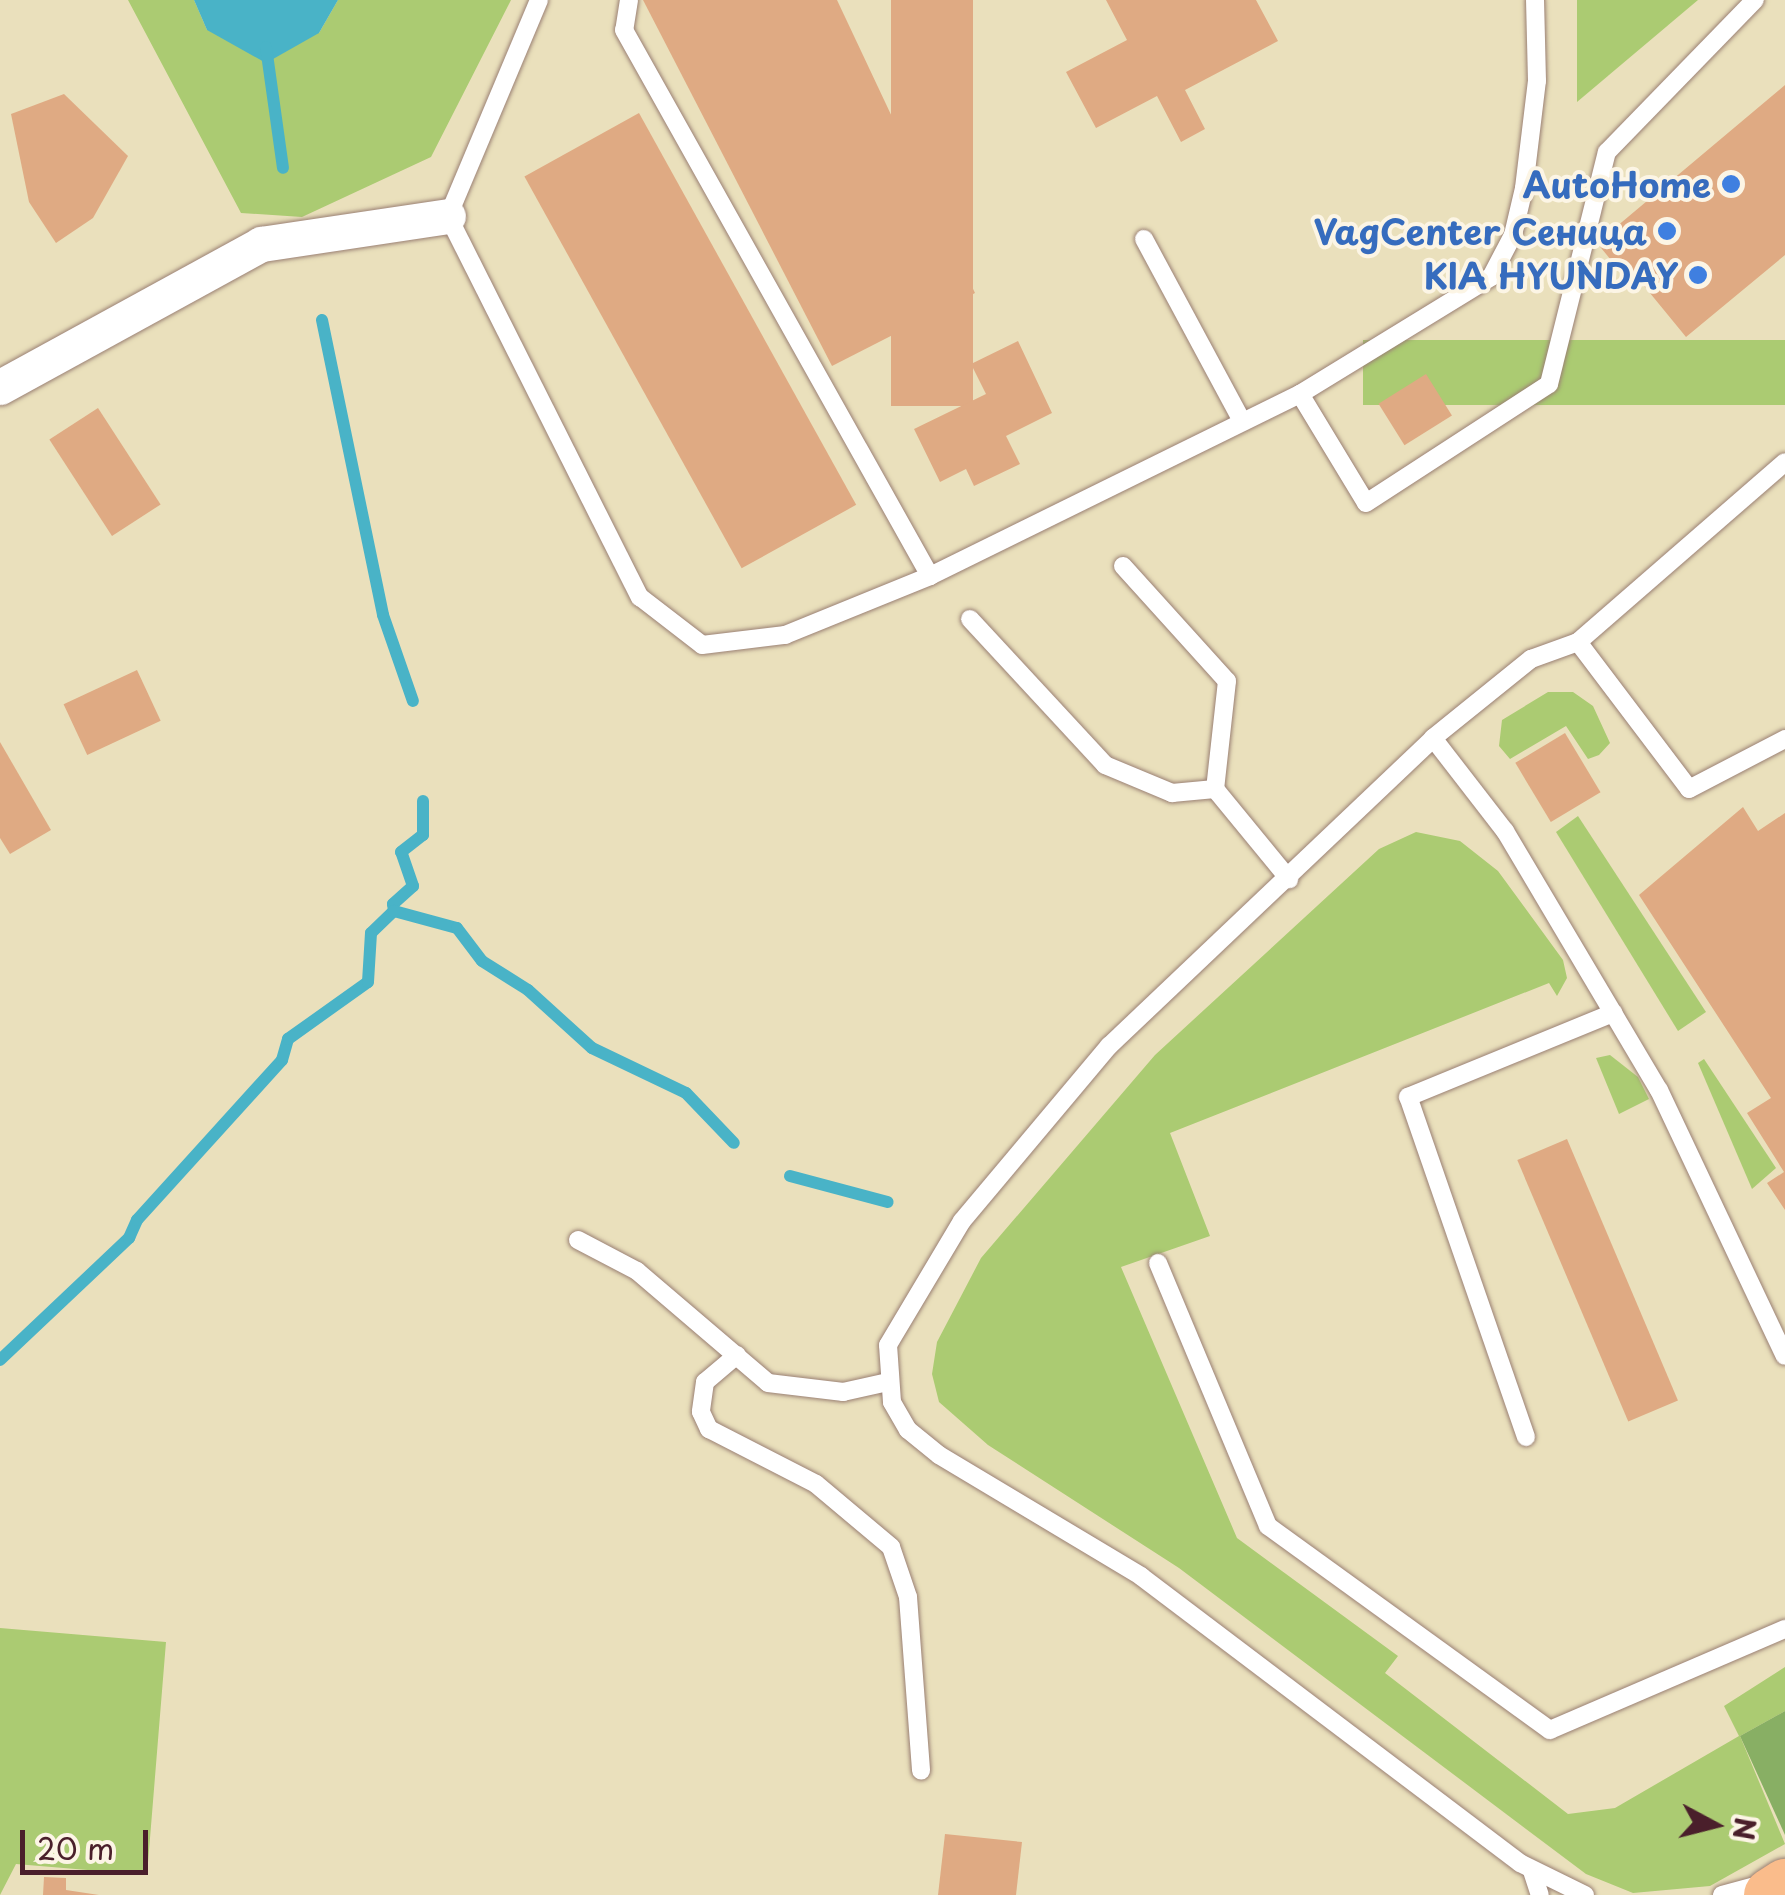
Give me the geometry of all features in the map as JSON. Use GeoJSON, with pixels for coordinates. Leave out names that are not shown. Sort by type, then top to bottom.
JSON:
{"type":"FeatureCollection","features":[{"type":"Feature","properties":{"kind":"highway"},"geometry":{"type":"LineString","coordinates":[[1772,1895],[1785,1886]]}},
{"type":"Feature","properties":{"kind":"street"},"geometry":{"type":"LineString","coordinates":[[0,387],[260,244],[448,216]]}},
{"type":"Feature","properties":{"kind":"lane"},"geometry":{"type":"LineString","coordinates":[[539,0],[448,216],[640,597],[702,645],[785,635],[930,576],[1300,394],[1491,277],[1513,235],[1524,188],[1537,81],[1535,0]]}},
{"type":"Feature","properties":{"kind":"lane"},"geometry":{"type":"LineString","coordinates":[[629,0],[624,30],[930,576]]}},
{"type":"Feature","properties":{"kind":"lane"},"geometry":{"type":"LineString","coordinates":[[1300,394],[1366,503],[1549,384],[1607,152],[1754,0]]}},
{"type":"Feature","properties":{"kind":"lane"},"geometry":{"type":"LineString","coordinates":[[1144,240],[1242,422]]}},
{"type":"Feature","properties":{"kind":"lane"},"geometry":{"type":"LineString","coordinates":[[1585,1895],[1532,1871],[1141,1576],[939,1456],[908,1430],[888,1382],[888,1345],[962,1221],[1110,1046],[1433,738],[1530,660],[1578,642],[1785,462]]}},
{"type":"Feature","properties":{"kind":"lane"},"geometry":{"type":"LineString","coordinates":[[1123,566],[1227,681],[1215,788],[1289,879]]}},
{"type":"Feature","properties":{"kind":"lane"},"geometry":{"type":"LineString","coordinates":[[970,619],[1106,764],[1172,794],[1215,788]]}},
{"type":"Feature","properties":{"kind":"lane"},"geometry":{"type":"LineString","coordinates":[[1578,642],[1690,789],[1785,739]]}},
{"type":"Feature","properties":{"kind":"lane"},"geometry":{"type":"LineString","coordinates":[[1433,738],[1505,830],[1659,1090],[1785,1356]]}},
{"type":"Feature","properties":{"kind":"lane"},"geometry":{"type":"LineString","coordinates":[[1526,1437],[1408,1097],[1613,1014]]}},
{"type":"Feature","properties":{"kind":"lane"},"geometry":{"type":"LineString","coordinates":[[578,1240],[638,1271],[768,1382],[843,1392],[888,1382]]}},
{"type":"Feature","properties":{"kind":"lane"},"geometry":{"type":"LineString","coordinates":[[1158,1263],[1268,1526],[1550,1730],[1785,1629]]}},
{"type":"Feature","properties":{"kind":"lane"},"geometry":{"type":"LineString","coordinates":[[737,1355],[705,1382],[702,1412],[709,1429],[816,1484],[891,1547],[908,1597],[921,1770]]}},
{"type":"Feature","properties":{"kind":"lane"},"geometry":{"type":"LineString","coordinates":[[1532,1871],[1540,1895]]}},
{"type":"Feature","properties":{"kind":"lane"},"geometry":{"type":"LineString","coordinates":[[1722,1895],[1785,1876]]}},
{"type":"Feature","properties":{"kind":"green space"},"geometry":{"type":"Polygon","coordinates":[[[128,0],[194,0],[207,30],[319,33],[338,0],[511,0],[431,157],[302,217],[241,213],[128,0]]]}},
{"type":"Feature","properties":{"kind":"green space"},"geometry":{"type":"Polygon","coordinates":[[[1577,0],[1698,0],[1577,102],[1577,0]]]}},
{"type":"Feature","properties":{"kind":"green space"},"geometry":{"type":"Polygon","coordinates":[[[1363,340],[1785,340],[1785,405],[1363,405],[1363,340]]]}},
{"type":"Feature","properties":{"kind":"green space"},"geometry":{"type":"Polygon","coordinates":[[[1548,692],[1573,692],[1593,706],[1610,743],[1599,755],[1588,759],[1566,726],[1510,759],[1499,746],[1502,720],[1548,692]]]}},
{"type":"Feature","properties":{"kind":"green space"},"geometry":{"type":"Polygon","coordinates":[[[1578,816],[1706,1012],[1678,1031],[1556,832],[1578,816]]]}},
{"type":"Feature","properties":{"kind":"green space"},"geometry":{"type":"Polygon","coordinates":[[[1416,832],[1460,841],[1498,871],[1563,960],[1567,978],[1557,996],[1549,983],[1170,1133],[1210,1236],[1121,1267],[1237,1538],[1398,1656],[1385,1673],[1568,1814],[1615,1808],[1739,1736],[1724,1706],[1785,1667],[1785,1711],[1740,1736],[1785,1844],[1710,1886],[1633,1893],[1586,1874],[1179,1568],[988,1445],[939,1402],[932,1374],[937,1342],[981,1258],[1155,1055],[1379,849],[1416,832]]]}},
{"type":"Feature","properties":{"kind":"green space"},"geometry":{"type":"Polygon","coordinates":[[[1610,1055],[1638,1077],[1649,1099],[1619,1114],[1596,1058],[1610,1055]]]}},
{"type":"Feature","properties":{"kind":"green space"},"geometry":{"type":"Polygon","coordinates":[[[1704,1059],[1776,1168],[1752,1189],[1698,1063],[1704,1059]]]}},
{"type":"Feature","properties":{"kind":"green space"},"geometry":{"type":"Polygon","coordinates":[[[0,1628],[166,1642],[147,1875],[16,1864],[0,1895],[0,1628]]]}},
{"type":"Feature","properties":{"kind":"green space"},"geometry":{"type":"Polygon","coordinates":[[[1785,1711],[1785,1835],[1740,1736],[1785,1711]]]}},
{"type":"Feature","properties":{"kind":"water"},"geometry":{"type":"Polygon","coordinates":[[[194,0],[338,0],[319,33],[266,63],[207,30],[194,0]]]}},
{"type":"Feature","properties":{"kind":"building"},"geometry":{"type":"Polygon","coordinates":[[[643,0],[837,0],[975,293],[832,366],[643,0]]]}},
{"type":"Feature","properties":{"kind":"building"},"geometry":{"type":"Polygon","coordinates":[[[891,0],[973,0],[973,406],[891,406],[891,0]]]}},
{"type":"Feature","properties":{"kind":"building"},"geometry":{"type":"Polygon","coordinates":[[[1106,0],[1256,0],[1278,41],[1185,90],[1205,129],[1181,142],[1157,96],[1096,128],[1066,72],[1127,40],[1106,0]]]}},
{"type":"Feature","properties":{"kind":"building"},"geometry":{"type":"Polygon","coordinates":[[[1785,85],[1785,255],[1686,337],[1636,276],[1629,282],[1597,243],[1785,85]]]}},
{"type":"Feature","properties":{"kind":"building"},"geometry":{"type":"Polygon","coordinates":[[[64,94],[128,156],[93,218],[56,243],[29,202],[11,114],[64,94]]]}},
{"type":"Feature","properties":{"kind":"building"},"geometry":{"type":"Polygon","coordinates":[[[639,113],[856,505],[742,568],[524,177],[639,113]]]}},
{"type":"Feature","properties":{"kind":"building"},"geometry":{"type":"Polygon","coordinates":[[[1018,341],[1052,413],[1006,436],[1020,464],[974,486],[966,469],[940,482],[914,429],[986,394],[971,364],[1018,341]]]}},
{"type":"Feature","properties":{"kind":"building"},"geometry":{"type":"Polygon","coordinates":[[[1426,374],[1452,416],[1404,445],[1379,404],[1426,374]]]}},
{"type":"Feature","properties":{"kind":"building"},"geometry":{"type":"Polygon","coordinates":[[[98,408],[161,504],[112,536],[49,440],[98,408]]]}},
{"type":"Feature","properties":{"kind":"building"},"geometry":{"type":"Polygon","coordinates":[[[137,670],[161,721],[87,755],[64,704],[137,670]]]}},
{"type":"Feature","properties":{"kind":"building"},"geometry":{"type":"Polygon","coordinates":[[[1565,733],[1601,792],[1551,822],[1515,763],[1565,733]]]}},
{"type":"Feature","properties":{"kind":"building"},"geometry":{"type":"Polygon","coordinates":[[[0,742],[51,830],[10,854],[0,838],[0,742]]]}},
{"type":"Feature","properties":{"kind":"building"},"geometry":{"type":"Polygon","coordinates":[[[1743,807],[1758,831],[1785,813],[1785,1210],[1767,1183],[1784,1172],[1747,1113],[1771,1098],[1639,895],[1743,807]]]}},
{"type":"Feature","properties":{"kind":"building"},"geometry":{"type":"Polygon","coordinates":[[[1567,1139],[1678,1400],[1628,1422],[1517,1160],[1567,1139]]]}},
{"type":"Feature","properties":{"kind":"building"},"geometry":{"type":"Polygon","coordinates":[[[945,1834],[1022,1842],[1016,1895],[938,1895],[945,1834]]]}},
{"type":"Feature","properties":{"kind":"building"},"geometry":{"type":"Polygon","coordinates":[[[44,1877],[66,1878],[66,1890],[99,1895],[43,1895],[44,1877]]]}},
{"type":"Feature","properties":{"kind":"waterway"},"geometry":{"type":"LineString","coordinates":[[266,47],[283,168]]}},
{"type":"Feature","properties":{"kind":"waterway"},"geometry":{"type":"LineString","coordinates":[[322,320],[383,615],[413,701]]}},
{"type":"Feature","properties":{"kind":"waterway"},"geometry":{"type":"LineString","coordinates":[[394,911],[393,904],[413,886],[401,852],[423,835],[423,801]]}},
{"type":"Feature","properties":{"kind":"waterway"},"geometry":{"type":"LineString","coordinates":[[0,1360],[129,1238],[137,1220],[282,1060],[288,1039],[368,982],[371,933],[394,911],[457,928],[482,961],[528,990],[592,1048],[686,1093],[734,1143]]}},
{"type":"Feature","properties":{"kind":"waterway"},"geometry":{"type":"LineString","coordinates":[[790,1176],[888,1202]]}},
{"type":"Feature","properties":{"kind":"place","name":"AutoHome"},"geometry":{"type":"Point","coordinates":[1731,184]}},
{"type":"Feature","properties":{"kind":"place","name":"VagCenter Сеница"},"geometry":{"type":"Point","coordinates":[1667,231]}},
{"type":"Feature","properties":{"kind":"place","name":"KIA HYUNDAY"},"geometry":{"type":"Point","coordinates":[1698,275]}}]}
